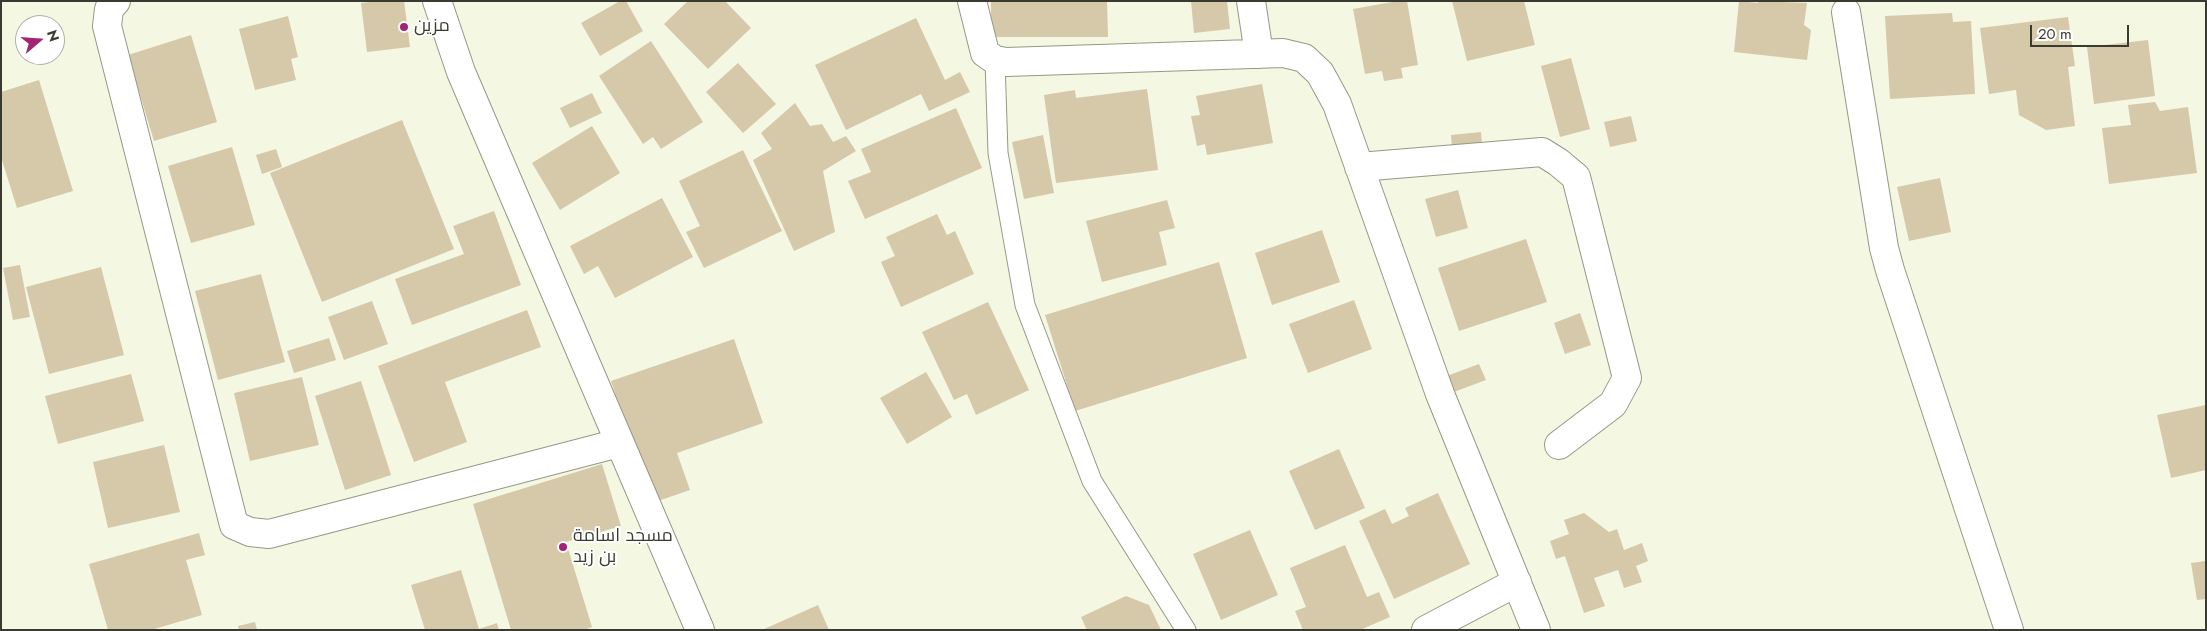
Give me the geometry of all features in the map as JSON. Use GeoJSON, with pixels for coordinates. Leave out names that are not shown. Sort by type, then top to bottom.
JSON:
{"type":"FeatureCollection","features":[{"type":"Feature","properties":{"kind":"street"},"geometry":{"type":"LineString","coordinates":[[116,1],[108,8],[107,26],[234,525],[250,532],[269,534],[620,443]]}},
{"type":"Feature","properties":{"kind":"street"},"geometry":{"type":"LineString","coordinates":[[437,1],[461,72],[700,630]]}},
{"type":"Feature","properties":{"kind":"street"},"geometry":{"type":"LineString","coordinates":[[972,1],[985,52],[995,60],[1006,62],[1283,53],[1304,58],[1320,73],[1337,104],[1440,394],[1536,630]]}},
{"type":"Feature","properties":{"kind":"street"},"geometry":{"type":"LineString","coordinates":[[1251,1],[1259,54]]}},
{"type":"Feature","properties":{"kind":"street"},"geometry":{"type":"LineString","coordinates":[[1846,12],[1884,248],[2009,630]]}},
{"type":"Feature","properties":{"kind":"street"},"geometry":{"type":"LineString","coordinates":[[1359,167],[1542,152],[1576,177],[1627,378],[1613,404],[1559,445]]}},
{"type":"Feature","properties":{"kind":"street"},"geometry":{"type":"LineString","coordinates":[[1426,630],[1517,582]]}},
{"type":"Feature","properties":{"kind":"lane"},"geometry":{"type":"LineString","coordinates":[[995,60],[998,153],[1025,305],[1092,480],[1186,630]]}},
{"type":"Feature","properties":{"kind":"building"},"geometry":{"type":"Polygon","coordinates":[[[404,1],[410,47],[367,52],[361,3],[404,1]]]}},
{"type":"Feature","properties":{"kind":"building"},"geometry":{"type":"Polygon","coordinates":[[[620,1],[626,1],[643,31],[600,56],[581,23],[620,1]]]}},
{"type":"Feature","properties":{"kind":"building"},"geometry":{"type":"Polygon","coordinates":[[[688,1],[725,1],[751,28],[708,69],[664,24],[688,1]]]}},
{"type":"Feature","properties":{"kind":"building"},"geometry":{"type":"Polygon","coordinates":[[[991,1],[1107,1],[1108,37],[991,37],[991,1]]]}},
{"type":"Feature","properties":{"kind":"building"},"geometry":{"type":"Polygon","coordinates":[[[1191,1],[1227,1],[1230,29],[1194,33],[1191,1]]]}},
{"type":"Feature","properties":{"kind":"building"},"geometry":{"type":"Polygon","coordinates":[[[1407,1],[1418,65],[1401,68],[1403,78],[1384,81],[1382,71],[1365,74],[1353,9],[1407,1]]]}},
{"type":"Feature","properties":{"kind":"building"},"geometry":{"type":"Polygon","coordinates":[[[1452,1],[1524,1],[1535,45],[1467,61],[1452,1]]]}},
{"type":"Feature","properties":{"kind":"building"},"geometry":{"type":"Polygon","coordinates":[[[1739,1],[1807,3],[1804,25],[1811,30],[1807,60],[1734,52],[1739,1]]]}},
{"type":"Feature","properties":{"kind":"building"},"geometry":{"type":"Polygon","coordinates":[[[1952,13],[1953,22],[1971,21],[1975,94],[1890,99],[1885,16],[1952,13]]]}},
{"type":"Feature","properties":{"kind":"building"},"geometry":{"type":"Polygon","coordinates":[[[288,16],[298,57],[291,59],[296,80],[255,90],[239,29],[288,16]]]}},
{"type":"Feature","properties":{"kind":"building"},"geometry":{"type":"Polygon","coordinates":[[[2068,17],[2075,66],[2068,67],[2075,126],[2046,130],[2019,115],[2016,90],[1989,94],[1980,28],[2068,17]]]}},
{"type":"Feature","properties":{"kind":"building"},"geometry":{"type":"Polygon","coordinates":[[[916,18],[945,80],[960,72],[970,92],[929,111],[921,94],[846,130],[815,65],[916,18]]]}},
{"type":"Feature","properties":{"kind":"building"},"geometry":{"type":"Polygon","coordinates":[[[191,35],[217,122],[154,141],[128,55],[191,35]]]}},
{"type":"Feature","properties":{"kind":"building"},"geometry":{"type":"Polygon","coordinates":[[[2148,40],[2155,96],[2094,104],[2087,47],[2148,40]]]}},
{"type":"Feature","properties":{"kind":"building"},"geometry":{"type":"Polygon","coordinates":[[[651,41],[703,122],[661,149],[653,137],[643,144],[599,76],[651,41]]]}},
{"type":"Feature","properties":{"kind":"building"},"geometry":{"type":"Polygon","coordinates":[[[1571,58],[1590,129],[1560,137],[1541,66],[1571,58]]]}},
{"type":"Feature","properties":{"kind":"building"},"geometry":{"type":"Polygon","coordinates":[[[738,63],[776,104],[743,133],[706,92],[738,63]]]}},
{"type":"Feature","properties":{"kind":"building"},"geometry":{"type":"Polygon","coordinates":[[[39,80],[73,191],[17,208],[1,157],[1,92],[39,80]]]}},
{"type":"Feature","properties":{"kind":"building"},"geometry":{"type":"Polygon","coordinates":[[[1262,84],[1273,143],[1207,155],[1205,144],[1197,146],[1191,116],[1200,115],[1196,96],[1262,84]]]}},
{"type":"Feature","properties":{"kind":"building"},"geometry":{"type":"Polygon","coordinates":[[[1147,89],[1158,170],[1056,183],[1044,95],[1075,90],[1076,98],[1147,89]]]}},
{"type":"Feature","properties":{"kind":"building"},"geometry":{"type":"Polygon","coordinates":[[[592,93],[602,113],[570,128],[560,108],[592,93]]]}},
{"type":"Feature","properties":{"kind":"building"},"geometry":{"type":"Polygon","coordinates":[[[2155,102],[2160,111],[2188,107],[2197,173],[2109,184],[2102,128],[2131,125],[2128,105],[2155,102]]]}},
{"type":"Feature","properties":{"kind":"building"},"geometry":{"type":"Polygon","coordinates":[[[795,103],[810,126],[822,124],[833,142],[846,136],[856,151],[823,171],[835,232],[794,251],[753,160],[772,149],[761,133],[795,103]]]}},
{"type":"Feature","properties":{"kind":"building"},"geometry":{"type":"Polygon","coordinates":[[[956,108],[982,168],[865,219],[848,181],[871,172],[861,149],[956,108]]]}},
{"type":"Feature","properties":{"kind":"building"},"geometry":{"type":"Polygon","coordinates":[[[1631,116],[1637,141],[1610,147],[1604,122],[1631,116]]]}},
{"type":"Feature","properties":{"kind":"building"},"geometry":{"type":"Polygon","coordinates":[[[402,120],[454,249],[322,302],[270,173],[402,120]]]}},
{"type":"Feature","properties":{"kind":"building"},"geometry":{"type":"Polygon","coordinates":[[[592,126],[620,173],[560,210],[532,163],[592,126]]]}},
{"type":"Feature","properties":{"kind":"building"},"geometry":{"type":"Polygon","coordinates":[[[1481,132],[1482,145],[1452,148],[1451,135],[1481,132]]]}},
{"type":"Feature","properties":{"kind":"building"},"geometry":{"type":"Polygon","coordinates":[[[1043,135],[1054,193],[1024,199],[1012,142],[1043,135]]]}},
{"type":"Feature","properties":{"kind":"building"},"geometry":{"type":"Polygon","coordinates":[[[232,147],[255,225],[191,243],[168,166],[232,147]]]}},
{"type":"Feature","properties":{"kind":"building"},"geometry":{"type":"Polygon","coordinates":[[[276,149],[282,167],[262,174],[256,155],[276,149]]]}},
{"type":"Feature","properties":{"kind":"building"},"geometry":{"type":"Polygon","coordinates":[[[743,150],[782,231],[704,268],[686,232],[700,226],[679,181],[743,150]]]}},
{"type":"Feature","properties":{"kind":"building"},"geometry":{"type":"Polygon","coordinates":[[[1940,178],[1951,232],[1909,241],[1897,187],[1940,178]]]}},
{"type":"Feature","properties":{"kind":"building"},"geometry":{"type":"Polygon","coordinates":[[[1458,190],[1468,228],[1436,237],[1425,199],[1458,190]]]}},
{"type":"Feature","properties":{"kind":"building"},"geometry":{"type":"Polygon","coordinates":[[[662,198],[693,257],[615,298],[598,266],[584,274],[570,246],[662,198]]]}},
{"type":"Feature","properties":{"kind":"building"},"geometry":{"type":"Polygon","coordinates":[[[1167,200],[1175,228],[1159,232],[1167,265],[1102,282],[1086,221],[1167,200]]]}},
{"type":"Feature","properties":{"kind":"building"},"geometry":{"type":"Polygon","coordinates":[[[494,211],[521,285],[412,325],[395,279],[464,254],[453,226],[494,211]]]}},
{"type":"Feature","properties":{"kind":"building"},"geometry":{"type":"Polygon","coordinates":[[[937,214],[947,235],[955,231],[974,274],[901,307],[881,262],[895,256],[886,237],[937,214]]]}},
{"type":"Feature","properties":{"kind":"building"},"geometry":{"type":"Polygon","coordinates":[[[1322,230],[1340,282],[1272,305],[1255,253],[1322,230]]]}},
{"type":"Feature","properties":{"kind":"building"},"geometry":{"type":"Polygon","coordinates":[[[1526,239],[1547,302],[1459,331],[1438,268],[1526,239]]]}},
{"type":"Feature","properties":{"kind":"building"},"geometry":{"type":"Polygon","coordinates":[[[1219,262],[1247,358],[1075,411],[1045,315],[1219,262]]]}},
{"type":"Feature","properties":{"kind":"building"},"geometry":{"type":"Polygon","coordinates":[[[20,265],[30,317],[13,320],[3,268],[20,265]]]}},
{"type":"Feature","properties":{"kind":"building"},"geometry":{"type":"Polygon","coordinates":[[[101,267],[124,355],[49,374],[26,287],[101,267]]]}},
{"type":"Feature","properties":{"kind":"building"},"geometry":{"type":"Polygon","coordinates":[[[261,274],[285,362],[218,380],[195,291],[261,274]]]}},
{"type":"Feature","properties":{"kind":"building"},"geometry":{"type":"Polygon","coordinates":[[[1354,300],[1372,349],[1308,373],[1289,324],[1354,300]]]}},
{"type":"Feature","properties":{"kind":"building"},"geometry":{"type":"Polygon","coordinates":[[[372,301],[388,344],[344,360],[328,317],[372,301]]]}},
{"type":"Feature","properties":{"kind":"building"},"geometry":{"type":"Polygon","coordinates":[[[988,302],[1029,390],[976,415],[967,394],[954,400],[922,332],[988,302]]]}},
{"type":"Feature","properties":{"kind":"building"},"geometry":{"type":"Polygon","coordinates":[[[527,310],[541,347],[445,382],[467,442],[414,462],[378,366],[527,310]]]}},
{"type":"Feature","properties":{"kind":"building"},"geometry":{"type":"Polygon","coordinates":[[[1580,313],[1591,345],[1565,354],[1554,323],[1580,313]]]}},
{"type":"Feature","properties":{"kind":"building"},"geometry":{"type":"Polygon","coordinates":[[[329,338],[336,360],[294,373],[287,351],[329,338]]]}},
{"type":"Feature","properties":{"kind":"building"},"geometry":{"type":"Polygon","coordinates":[[[734,339],[763,423],[677,453],[690,490],[652,503],[611,381],[734,339]]]}},
{"type":"Feature","properties":{"kind":"building"},"geometry":{"type":"Polygon","coordinates":[[[1479,364],[1486,380],[1451,393],[1444,377],[1479,364]]]}},
{"type":"Feature","properties":{"kind":"building"},"geometry":{"type":"Polygon","coordinates":[[[926,372],[952,417],[907,444],[880,398],[926,372]]]}},
{"type":"Feature","properties":{"kind":"building"},"geometry":{"type":"Polygon","coordinates":[[[131,374],[144,421],[58,444],[45,396],[131,374]]]}},
{"type":"Feature","properties":{"kind":"building"},"geometry":{"type":"Polygon","coordinates":[[[302,377],[319,445],[250,461],[234,393],[302,377]]]}},
{"type":"Feature","properties":{"kind":"building"},"geometry":{"type":"Polygon","coordinates":[[[361,381],[391,475],[345,490],[315,396],[361,381]]]}},
{"type":"Feature","properties":{"kind":"building"},"geometry":{"type":"Polygon","coordinates":[[[2206,405],[2206,470],[2171,478],[2157,415],[2206,405]]]}},
{"type":"Feature","properties":{"kind":"building"},"geometry":{"type":"Polygon","coordinates":[[[164,445],[180,512],[108,528],[93,462],[164,445]]]}},
{"type":"Feature","properties":{"kind":"building"},"geometry":{"type":"Polygon","coordinates":[[[1339,449],[1365,508],[1315,530],[1289,471],[1339,449]]]}},
{"type":"Feature","properties":{"kind":"building"},"geometry":{"type":"Polygon","coordinates":[[[602,464],[621,526],[566,542],[592,627],[584,630],[511,630],[473,504],[602,464]]]}},
{"type":"Feature","properties":{"kind":"building"},"geometry":{"type":"Polygon","coordinates":[[[1438,493],[1470,564],[1394,599],[1359,521],[1385,509],[1392,524],[1409,516],[1405,508],[1438,493]]]}},
{"type":"Feature","properties":{"kind":"building"},"geometry":{"type":"Polygon","coordinates":[[[1584,513],[1609,532],[1617,529],[1624,550],[1642,543],[1648,561],[1636,566],[1642,582],[1624,588],[1618,570],[1594,578],[1605,606],[1584,613],[1565,556],[1556,559],[1550,541],[1569,534],[1564,520],[1584,513]]]}},
{"type":"Feature","properties":{"kind":"building"},"geometry":{"type":"Polygon","coordinates":[[[1250,530],[1278,595],[1221,620],[1193,554],[1250,530]]]}},
{"type":"Feature","properties":{"kind":"building"},"geometry":{"type":"Polygon","coordinates":[[[199,533],[205,555],[186,560],[202,615],[151,630],[108,630],[89,564],[199,533]]]}},
{"type":"Feature","properties":{"kind":"building"},"geometry":{"type":"Polygon","coordinates":[[[1345,545],[1367,597],[1379,592],[1390,617],[1360,630],[1303,630],[1295,611],[1306,607],[1290,568],[1345,545]]]}},
{"type":"Feature","properties":{"kind":"building"},"geometry":{"type":"Polygon","coordinates":[[[2206,561],[2206,599],[2197,600],[2191,563],[2206,561]]]}},
{"type":"Feature","properties":{"kind":"building"},"geometry":{"type":"Polygon","coordinates":[[[461,570],[479,629],[497,623],[499,630],[425,630],[411,585],[461,570]]]}},
{"type":"Feature","properties":{"kind":"building"},"geometry":{"type":"Polygon","coordinates":[[[1126,596],[1149,605],[1161,630],[1087,630],[1081,617],[1126,596]]]}},
{"type":"Feature","properties":{"kind":"building"},"geometry":{"type":"Polygon","coordinates":[[[818,605],[829,630],[762,630],[818,605]]]}},
{"type":"Feature","properties":{"kind":"building"},"geometry":{"type":"Polygon","coordinates":[[[255,622],[257,630],[239,630],[238,626],[255,622]]]}},
{"type":"Feature","properties":{"kind":"place","name":"مزين"},"geometry":{"type":"Point","coordinates":[404,27]}},
{"type":"Feature","properties":{"kind":"place","name":"مسجد اسامة بن زيد"},"geometry":{"type":"Point","coordinates":[563,547]}}]}
